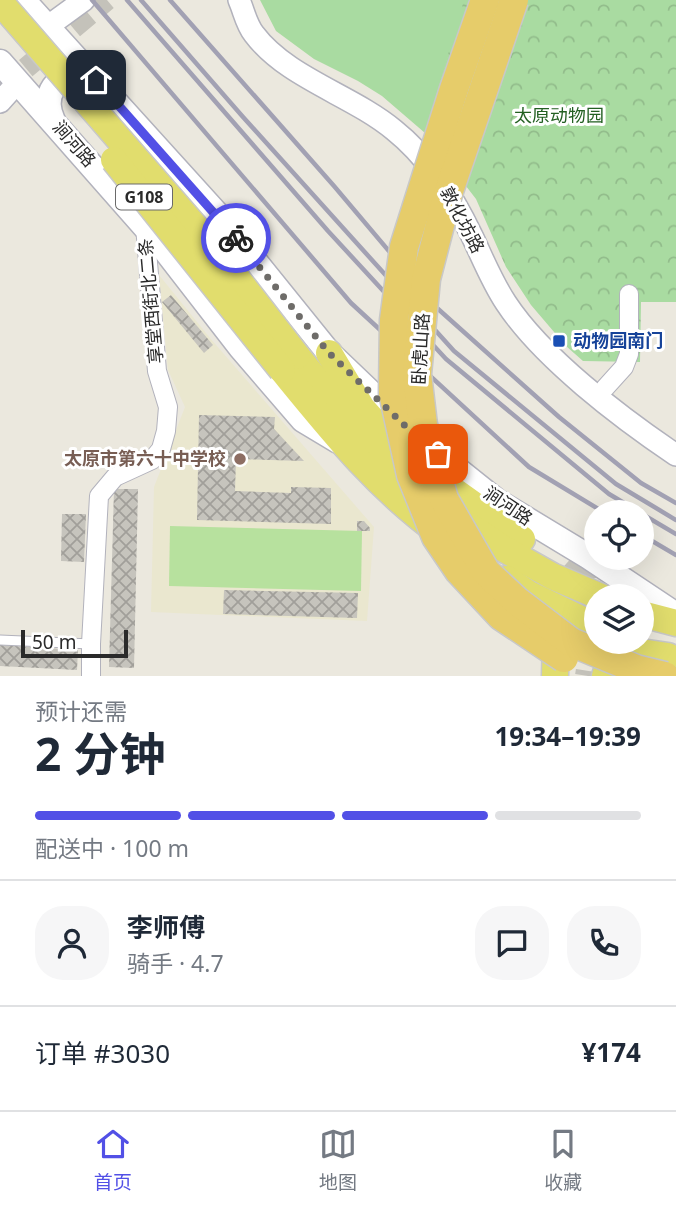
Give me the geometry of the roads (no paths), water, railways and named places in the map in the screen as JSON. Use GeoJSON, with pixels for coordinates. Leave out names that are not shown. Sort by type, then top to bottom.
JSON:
{"type":"FeatureCollection","features":[{"type":"Feature","properties":{"kind":"highway","name":"卧虎山路"},"geometry":{"type":"LineString","coordinates":[[485,0],[404,247],[394,320],[393,393],[411,475],[436,537],[459,571],[501,616],[565,658],[605,676]]}},
{"type":"Feature","properties":{"kind":"highway","name":"卧虎山路"},"geometry":{"type":"LineString","coordinates":[[514,0],[448,194],[426,279],[417,374],[423,425],[444,499],[486,572],[517,601],[572,642],[636,669],[670,664]]}},
{"type":"Feature","properties":{"kind":"main road","name":"涧河路"},"geometry":{"type":"LineString","coordinates":[[23,0],[216,213],[329,353],[418,438],[498,502],[589,557],[676,615]]}},
{"type":"Feature","properties":{"kind":"main road","name":"涧河路"},"geometry":{"type":"LineString","coordinates":[[1,2],[211,245],[342,443],[407,509],[529,594],[584,621]]}},
{"type":"Feature","properties":{"kind":"main road","name":"涧河路"},"geometry":{"type":"LineString","coordinates":[[0,29],[289,363],[426,498],[540,570],[584,589]]}},
{"type":"Feature","properties":{"kind":"main road","name":"涧河路"},"geometry":{"type":"LineString","coordinates":[[0,62],[145,226],[241,348],[303,420],[342,443]]}},
{"type":"Feature","properties":{"kind":"main road"},"geometry":{"type":"LineString","coordinates":[[53,121],[48,104],[55,87],[69,76],[86,76],[96,80]]}},
{"type":"Feature","properties":{"kind":"main road"},"geometry":{"type":"LineString","coordinates":[[329,353],[362,408],[398,449],[509,531],[566,564]]}},
{"type":"Feature","properties":{"kind":"main road"},"geometry":{"type":"LineString","coordinates":[[289,363],[362,408]]}},
{"type":"Feature","properties":{"kind":"main road"},"geometry":{"type":"LineString","coordinates":[[529,594],[556,640],[555,676]]}},
{"type":"Feature","properties":{"kind":"main road"},"geometry":{"type":"LineString","coordinates":[[654,617],[676,623]]}},
{"type":"Feature","properties":{"kind":"main road"},"geometry":{"type":"LineString","coordinates":[[605,676],[609,664],[634,651],[670,664]]}},
{"type":"Feature","properties":{"kind":"main road"},"geometry":{"type":"LineString","coordinates":[[653,654],[670,664]]}},
{"type":"Feature","properties":{"kind":"street"},"geometry":{"type":"LineString","coordinates":[[47,27],[84,0]]}},
{"type":"Feature","properties":{"kind":"street","name":"敦化坊路"},"geometry":{"type":"LineString","coordinates":[[239,0],[253,32],[276,57],[374,114],[420,154],[440,178],[458,208],[492,281],[531,335],[551,356],[676,455]]}},
{"type":"Feature","properties":{"kind":"street","name":"敦化坊路"},"geometry":{"type":"LineString","coordinates":[[248,0],[258,20],[276,43],[365,97],[395,118],[422,144],[448,173],[515,296],[531,318],[558,349],[676,442]]}},
{"type":"Feature","properties":{"kind":"street"},"geometry":{"type":"LineString","coordinates":[[0,102],[17,83]]}},
{"type":"Feature","properties":{"kind":"street","name":"享堂西街北二条"},"geometry":{"type":"LineString","coordinates":[[92,676],[91,644],[99,496],[115,477],[152,460],[161,449],[166,431],[168,407],[156,371],[145,226]]}},
{"type":"Feature","properties":{"kind":"street"},"geometry":{"type":"LineString","coordinates":[[605,388],[624,367],[629,354],[629,294]]}},
{"type":"Feature","properties":{"kind":"lane"},"geometry":{"type":"LineString","coordinates":[[0,640],[91,644]]}},
{"type":"Feature","properties":{"kind":"tunnel"},"geometry":{"type":"LineString","coordinates":[[2,88],[107,0]]}},
{"type":"Feature","properties":{"kind":"tunnel"},"geometry":{"type":"LineString","coordinates":[[566,564],[583,579],[593,607],[595,632],[588,676]]}},
{"type":"Feature","properties":{"kind":"railway"},"geometry":{"type":"LineString","coordinates":[[92,0],[351,303],[529,467],[584,500]]}},
{"type":"Feature","properties":{"kind":"railway"},"geometry":{"type":"LineString","coordinates":[[127,0],[328,231],[446,359],[619,500]]}},
{"type":"Feature","properties":{"kind":"railway"},"geometry":{"type":"LineString","coordinates":[[141,0],[454,351],[616,484],[676,520]]}},
{"type":"Feature","properties":{"kind":"railway"},"geometry":{"type":"LineString","coordinates":[[170,0],[437,308],[559,417],[641,483],[676,503]]}},
{"type":"Feature","properties":{"kind":"railway"},"geometry":{"type":"LineString","coordinates":[[654,521],[676,534]]}},
{"type":"Feature","properties":{"kind":"railway"},"geometry":{"type":"LineString","coordinates":[[654,542],[676,555]]}},
{"type":"Feature","properties":{"kind":"place","name":"动物园南门"},"geometry":{"type":"Point","coordinates":[559,341]}},
{"type":"Feature","properties":{"kind":"place","name":"太原市第六十中学校"},"geometry":{"type":"Point","coordinates":[240,459]}},
{"type":"Feature","properties":{"kind":"park label","name":"太原动物园"},"geometry":{"type":"Point","coordinates":[559,116]}}]}
